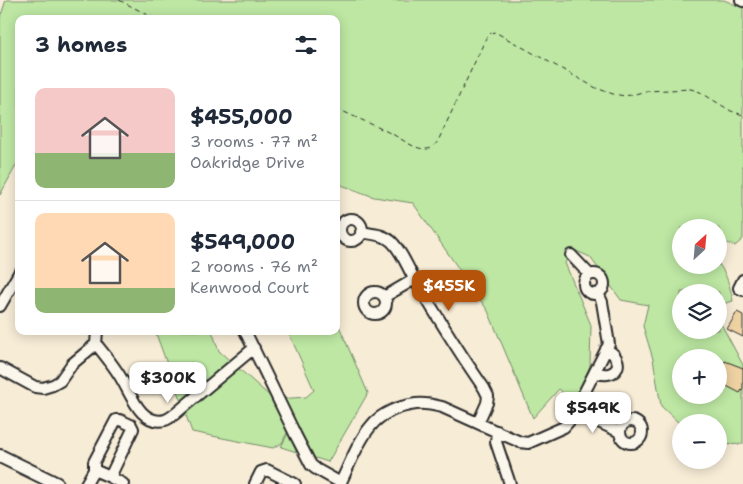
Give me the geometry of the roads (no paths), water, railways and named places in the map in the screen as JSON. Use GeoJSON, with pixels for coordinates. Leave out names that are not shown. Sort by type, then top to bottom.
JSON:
{"type":"FeatureCollection","features":[{"type":"Feature","properties":{"kind":"main road"},"geometry":{"type":"LineString","coordinates":[[0,456],[57,484]]}},
{"type":"Feature","properties":{"kind":"street"},"geometry":{"type":"LineString","coordinates":[[361,232],[385,237],[400,252],[415,280],[488,396],[487,403],[478,422]]}},
{"type":"Feature","properties":{"kind":"street"},"geometry":{"type":"LineString","coordinates":[[247,335],[311,465],[340,483],[364,435],[372,424],[392,410],[417,404],[442,407],[520,442],[528,443],[564,427],[577,412],[582,396],[609,344],[602,302],[598,293],[604,286],[602,277],[596,273],[589,274],[571,255]]}},
{"type":"Feature","properties":{"kind":"street"},"geometry":{"type":"LineString","coordinates":[[0,306],[15,280]]}},
{"type":"Feature","properties":{"kind":"street"},"geometry":{"type":"LineString","coordinates":[[384,297],[415,280]]}},
{"type":"Feature","properties":{"kind":"street"},"geometry":{"type":"LineString","coordinates":[[743,280],[739,288],[743,290]]}},
{"type":"Feature","properties":{"kind":"street"},"geometry":{"type":"LineString","coordinates":[[97,335],[96,344],[135,403],[152,420],[166,420],[175,414],[254,348]]}},
{"type":"Feature","properties":{"kind":"street"},"geometry":{"type":"LineString","coordinates":[[0,368],[35,387],[43,388],[60,381],[72,364],[96,344]]}},
{"type":"Feature","properties":{"kind":"street"},"geometry":{"type":"LineString","coordinates":[[595,372],[609,374],[617,368],[618,361],[606,349]]}},
{"type":"Feature","properties":{"kind":"street"},"geometry":{"type":"LineString","coordinates":[[577,412],[620,432]]}},
{"type":"Feature","properties":{"kind":"street"},"geometry":{"type":"LineString","coordinates":[[86,484],[94,470],[94,462],[116,420],[120,420],[131,425],[133,429],[110,477]]}},
{"type":"Feature","properties":{"kind":"street"},"geometry":{"type":"LineString","coordinates":[[497,431],[496,442],[510,484]]}},
{"type":"Feature","properties":{"kind":"street"},"geometry":{"type":"LineString","coordinates":[[94,470],[124,484]]}},
{"type":"Feature","properties":{"kind":"street"},"geometry":{"type":"LineString","coordinates":[[255,484],[261,472],[267,470],[295,484]]}}]}
